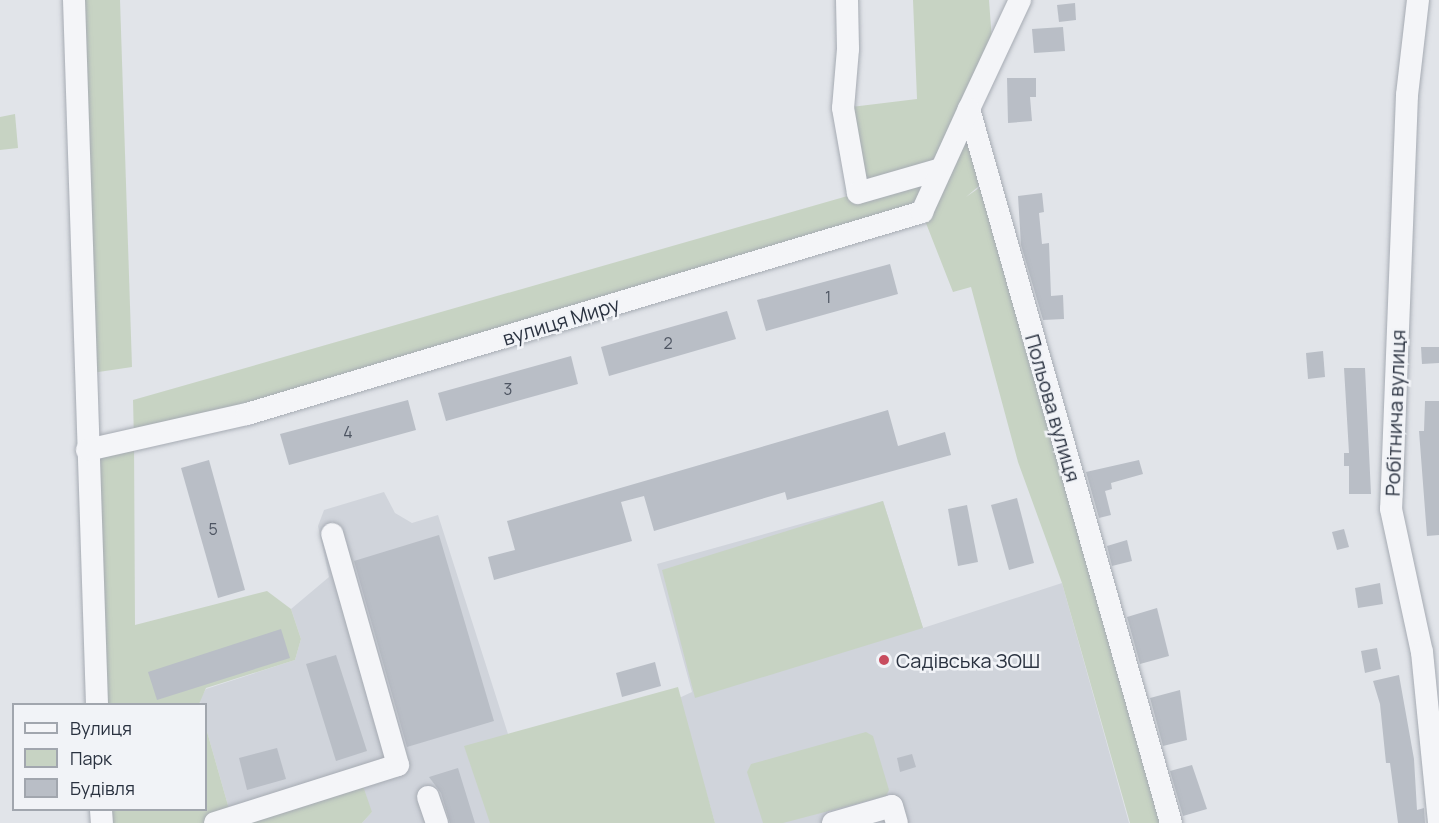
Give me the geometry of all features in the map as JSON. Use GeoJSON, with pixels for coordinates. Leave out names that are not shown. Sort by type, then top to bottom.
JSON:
{"type":"FeatureCollection","features":[{"type":"Feature","properties":{"kind":"street"},"geometry":{"type":"LineString","coordinates":[[74,0],[97,703]]}},
{"type":"Feature","properties":{"kind":"street"},"geometry":{"type":"LineString","coordinates":[[847,0],[848,49],[843,108],[858,193],[941,169]]}},
{"type":"Feature","properties":{"kind":"street"},"geometry":{"type":"LineString","coordinates":[[969,109],[1020,0]]}},
{"type":"Feature","properties":{"kind":"street","name":"Робітнича вулиця"},"geometry":{"type":"LineString","coordinates":[[1418,0],[1407,95],[1391,509],[1422,652],[1439,823]]}},
{"type":"Feature","properties":{"kind":"street","name":"вулиця Миру"},"geometry":{"type":"LineString","coordinates":[[87,450],[247,414],[922,213],[969,109]]}},
{"type":"Feature","properties":{"kind":"street","name":"Польова вулиця"},"geometry":{"type":"LineString","coordinates":[[969,109],[1170,823]]}},
{"type":"Feature","properties":{"kind":"street"},"geometry":{"type":"LineString","coordinates":[[215,823],[398,765],[332,534]]}},
{"type":"Feature","properties":{"kind":"street"},"geometry":{"type":"LineString","coordinates":[[428,797],[437,823]]}},
{"type":"Feature","properties":{"kind":"street"},"geometry":{"type":"LineString","coordinates":[[833,823],[892,806],[897,823]]}},
{"type":"Feature","properties":{"kind":"shaded area"},"geometry":{"type":"Polygon","coordinates":[[[384,492],[395,513],[412,523],[438,515],[508,734],[492,740],[491,823],[362,823],[372,812],[233,823],[207,732],[207,703],[198,702],[206,689],[295,660],[301,639],[291,609],[329,577],[318,526],[324,510],[384,492]]]}},
{"type":"Feature","properties":{"kind":"shaded area","name":"Садівська ЗОШ"},"geometry":{"type":"Polygon","coordinates":[[[883,501],[923,628],[1062,583],[1129,823],[715,823],[679,698],[692,692],[657,564],[883,501]]]}},
{"type":"Feature","properties":{"kind":"green space"},"geometry":{"type":"Polygon","coordinates":[[[74,0],[120,0],[132,367],[85,374],[74,0]]]}},
{"type":"Feature","properties":{"kind":"green space"},"geometry":{"type":"Polygon","coordinates":[[[913,0],[989,0],[993,55],[969,109],[986,180],[966,197],[989,181],[1168,823],[1130,823],[1062,583],[1018,462],[971,287],[953,292],[922,213],[134,440],[133,400],[858,193],[843,108],[917,99],[913,0]]]}},
{"type":"Feature","properties":{"kind":"green space"},"geometry":{"type":"Polygon","coordinates":[[[15,114],[18,148],[0,150],[0,117],[15,114]]]}},
{"type":"Feature","properties":{"kind":"green space"},"geometry":{"type":"Polygon","coordinates":[[[134,440],[135,625],[267,591],[291,609],[301,639],[295,660],[206,688],[199,703],[97,703],[87,450],[134,440]]]}},
{"type":"Feature","properties":{"kind":"green space"},"geometry":{"type":"Polygon","coordinates":[[[883,501],[923,628],[695,698],[662,570],[883,501]]]}},
{"type":"Feature","properties":{"kind":"green space"},"geometry":{"type":"Polygon","coordinates":[[[678,687],[715,823],[490,823],[464,746],[678,687]]]}},
{"type":"Feature","properties":{"kind":"green space"},"geometry":{"type":"Polygon","coordinates":[[[207,732],[233,823],[102,823],[102,811],[207,811],[207,732]]]}},
{"type":"Feature","properties":{"kind":"green space"},"geometry":{"type":"Polygon","coordinates":[[[866,732],[873,736],[889,790],[886,796],[783,823],[763,823],[747,772],[751,764],[866,732]]]}},
{"type":"Feature","properties":{"kind":"green space"},"geometry":{"type":"Polygon","coordinates":[[[363,786],[372,812],[362,823],[250,823],[363,786]]]}},
{"type":"Feature","properties":{"kind":"building"},"geometry":{"type":"Polygon","coordinates":[[[1075,3],[1076,20],[1059,22],[1057,5],[1075,3]]]}},
{"type":"Feature","properties":{"kind":"building"},"geometry":{"type":"Polygon","coordinates":[[[1063,27],[1065,51],[1034,53],[1032,29],[1063,27]]]}},
{"type":"Feature","properties":{"kind":"building"},"geometry":{"type":"Polygon","coordinates":[[[1007,78],[1036,78],[1036,97],[1030,97],[1032,121],[1008,123],[1007,78]]]}},
{"type":"Feature","properties":{"kind":"building"},"geometry":{"type":"Polygon","coordinates":[[[1042,193],[1044,212],[1039,213],[1042,244],[1049,243],[1051,296],[1063,295],[1064,319],[1043,320],[1021,245],[1018,196],[1042,193]]]}},
{"type":"Feature","properties":{"kind":"building"},"geometry":{"type":"Polygon","coordinates":[[[890,264],[898,294],[766,331],[757,300],[890,264]]]}},
{"type":"Feature","properties":{"kind":"building"},"geometry":{"type":"Polygon","coordinates":[[[727,311],[736,339],[609,376],[601,347],[727,311]]]}},
{"type":"Feature","properties":{"kind":"building"},"geometry":{"type":"Polygon","coordinates":[[[1421,347],[1439,347],[1439,363],[1422,364],[1421,347]]]}},
{"type":"Feature","properties":{"kind":"building"},"geometry":{"type":"Polygon","coordinates":[[[1323,351],[1325,377],[1308,379],[1306,353],[1323,351]]]}},
{"type":"Feature","properties":{"kind":"building"},"geometry":{"type":"Polygon","coordinates":[[[571,356],[578,384],[446,421],[438,393],[571,356]]]}},
{"type":"Feature","properties":{"kind":"building"},"geometry":{"type":"Polygon","coordinates":[[[1344,368],[1365,368],[1371,494],[1349,494],[1349,466],[1344,466],[1344,453],[1349,453],[1344,368]]]}},
{"type":"Feature","properties":{"kind":"building"},"geometry":{"type":"Polygon","coordinates":[[[408,400],[416,430],[289,465],[280,434],[408,400]]]}},
{"type":"Feature","properties":{"kind":"building"},"geometry":{"type":"Polygon","coordinates":[[[1425,401],[1439,401],[1439,535],[1427,536],[1419,431],[1424,431],[1425,401]]]}},
{"type":"Feature","properties":{"kind":"building"},"geometry":{"type":"Polygon","coordinates":[[[888,410],[898,446],[945,432],[951,455],[787,500],[785,492],[654,531],[644,496],[621,502],[632,541],[494,580],[488,557],[515,550],[507,521],[888,410]]]}},
{"type":"Feature","properties":{"kind":"building"},"geometry":{"type":"Polygon","coordinates":[[[209,460],[245,590],[218,598],[181,468],[209,460]]]}},
{"type":"Feature","properties":{"kind":"building"},"geometry":{"type":"Polygon","coordinates":[[[1139,460],[1143,474],[1111,483],[1112,489],[1105,491],[1111,515],[1099,518],[1086,472],[1139,460]]]}},
{"type":"Feature","properties":{"kind":"building"},"geometry":{"type":"Polygon","coordinates":[[[1017,498],[1034,563],[1009,570],[991,505],[1017,498]]]}},
{"type":"Feature","properties":{"kind":"building"},"geometry":{"type":"Polygon","coordinates":[[[967,505],[978,562],[958,566],[948,509],[967,505]]]}},
{"type":"Feature","properties":{"kind":"building"},"geometry":{"type":"Polygon","coordinates":[[[1344,529],[1349,547],[1337,550],[1332,532],[1344,529]]]}},
{"type":"Feature","properties":{"kind":"building"},"geometry":{"type":"Polygon","coordinates":[[[439,535],[494,721],[407,747],[354,561],[439,535]]]}},
{"type":"Feature","properties":{"kind":"building"},"geometry":{"type":"Polygon","coordinates":[[[1127,540],[1132,561],[1112,566],[1107,546],[1127,540]]]}},
{"type":"Feature","properties":{"kind":"building"},"geometry":{"type":"Polygon","coordinates":[[[1380,583],[1383,604],[1358,608],[1355,588],[1380,583]]]}},
{"type":"Feature","properties":{"kind":"building"},"geometry":{"type":"Polygon","coordinates":[[[1157,608],[1169,656],[1140,664],[1127,617],[1157,608]]]}},
{"type":"Feature","properties":{"kind":"building"},"geometry":{"type":"Polygon","coordinates":[[[281,629],[290,658],[157,700],[148,672],[281,629]]]}},
{"type":"Feature","properties":{"kind":"building"},"geometry":{"type":"Polygon","coordinates":[[[1377,648],[1381,669],[1365,673],[1361,651],[1377,648]]]}},
{"type":"Feature","properties":{"kind":"building"},"geometry":{"type":"Polygon","coordinates":[[[336,655],[367,751],[336,761],[306,664],[336,655]]]}},
{"type":"Feature","properties":{"kind":"building"},"geometry":{"type":"Polygon","coordinates":[[[655,662],[661,686],[622,697],[616,673],[655,662]]]}},
{"type":"Feature","properties":{"kind":"building"},"geometry":{"type":"Polygon","coordinates":[[[1399,675],[1414,759],[1417,810],[1424,808],[1425,823],[1398,823],[1390,763],[1386,763],[1380,704],[1373,681],[1399,675]]]}},
{"type":"Feature","properties":{"kind":"building"},"geometry":{"type":"Polygon","coordinates":[[[1180,690],[1187,740],[1163,746],[1150,698],[1180,690]]]}},
{"type":"Feature","properties":{"kind":"building"},"geometry":{"type":"Polygon","coordinates":[[[277,748],[286,779],[247,790],[239,758],[277,748]]]}},
{"type":"Feature","properties":{"kind":"building"},"geometry":{"type":"Polygon","coordinates":[[[912,754],[916,767],[900,772],[897,758],[912,754]]]}},
{"type":"Feature","properties":{"kind":"building"},"geometry":{"type":"Polygon","coordinates":[[[1192,765],[1207,809],[1183,816],[1170,771],[1192,765]]]}},
{"type":"Feature","properties":{"kind":"building"},"geometry":{"type":"Polygon","coordinates":[[[458,768],[475,823],[450,823],[441,793],[429,777],[458,768]]]}},
{"type":"Feature","properties":{"kind":"place","name":"Садівська ЗОШ"},"geometry":{"type":"Point","coordinates":[884,660]}}]}
